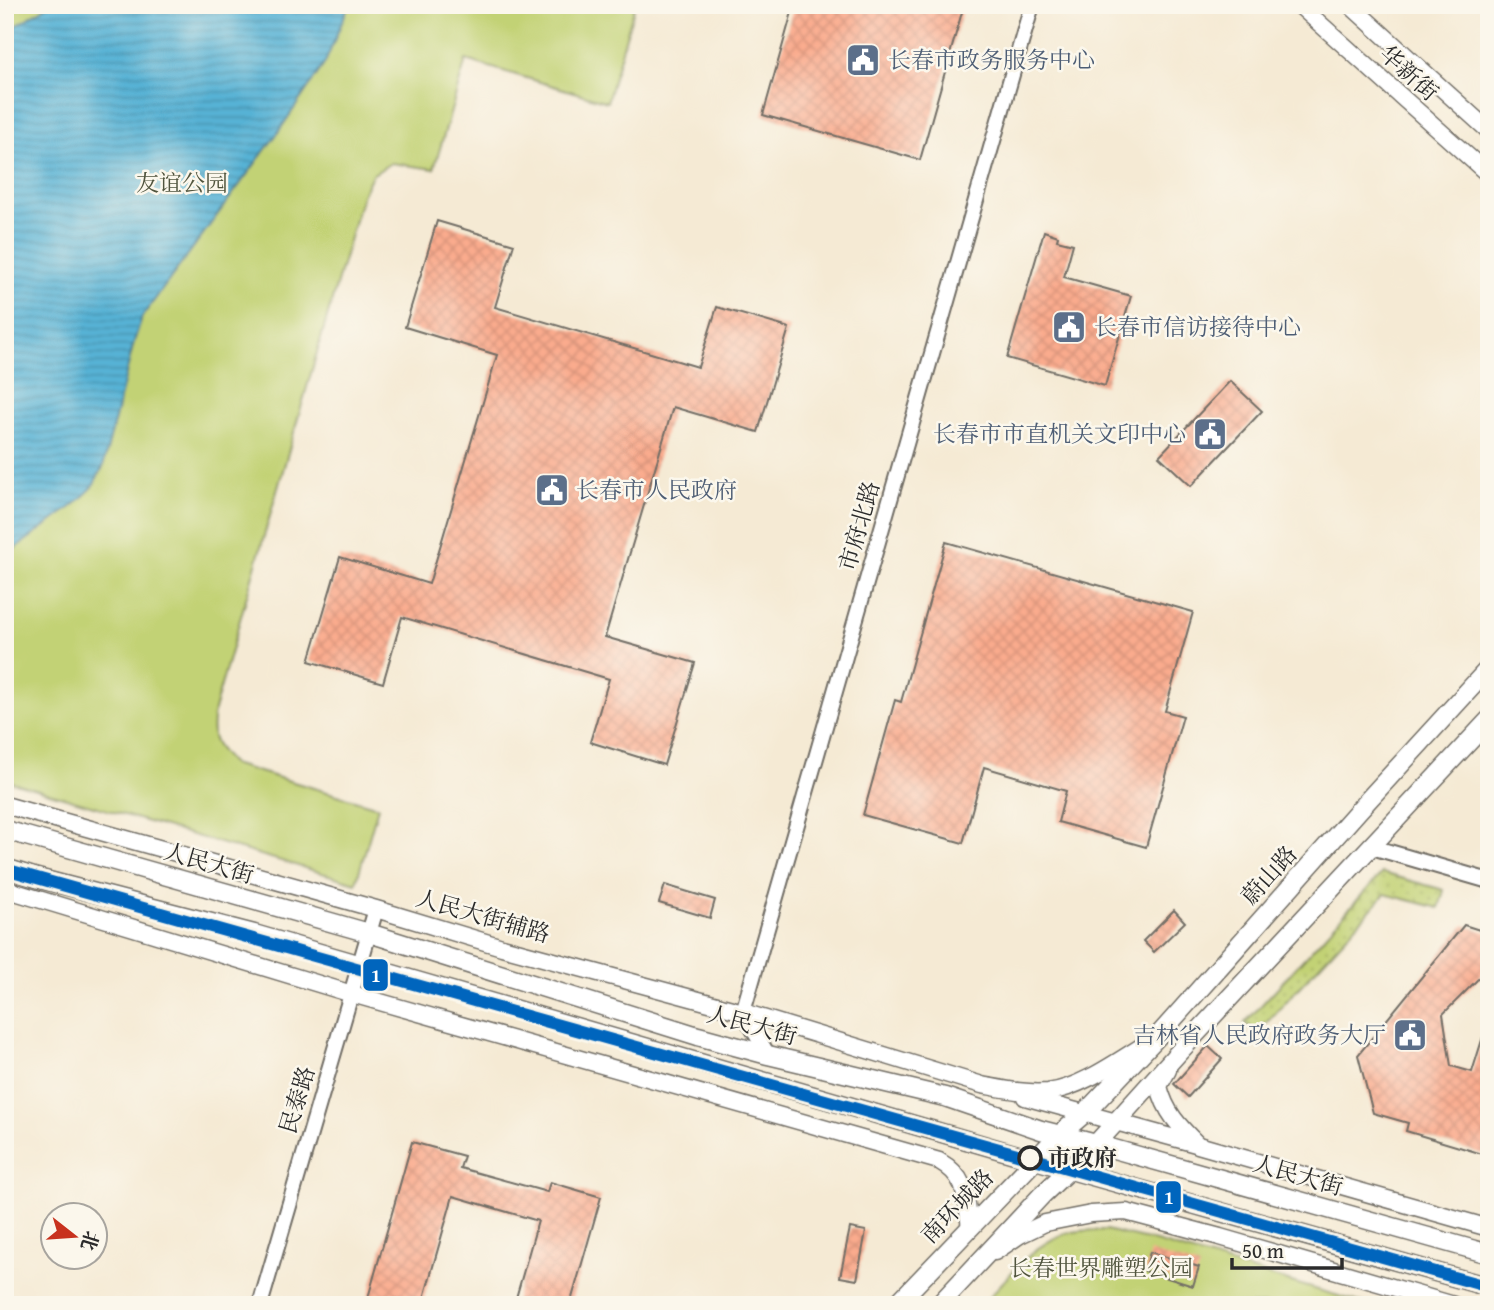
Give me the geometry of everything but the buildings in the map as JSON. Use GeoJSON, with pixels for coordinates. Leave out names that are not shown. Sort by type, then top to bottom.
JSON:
{"type":"FeatureCollection","features":[{"type":"Feature","properties":{"kind":"main road","name":"华新街"},"geometry":{"type":"LineString","coordinates":[[1299,5],[1489,175]]}},
{"type":"Feature","properties":{"kind":"main road","name":"华新街"},"geometry":{"type":"LineString","coordinates":[[1350,5],[1489,131]]}},
{"type":"Feature","properties":{"kind":"main road","name":"蔚山路"},"geometry":{"type":"LineString","coordinates":[[1084,1114],[1158,1036],[1489,668]]}},
{"type":"Feature","properties":{"kind":"main road"},"geometry":{"type":"LineString","coordinates":[[939,1305],[1069,1168],[1096,1144],[1489,720]]}},
{"type":"Feature","properties":{"kind":"main road","name":"人民大街辅路"},"geometry":{"type":"LineString","coordinates":[[5,805],[502,947],[743,1012],[982,1085]]}},
{"type":"Feature","properties":{"kind":"main road","name":"人民大街"},"geometry":{"type":"LineString","coordinates":[[5,830],[369,933],[698,1036],[945,1097],[1059,1135],[1489,1254]]}},
{"type":"Feature","properties":{"kind":"main road"},"geometry":{"type":"LineString","coordinates":[[5,868],[254,934],[1035,1160],[1489,1287]]}},
{"type":"Feature","properties":{"kind":"main road"},"geometry":{"type":"LineString","coordinates":[[5,889],[352,994],[939,1161],[957,1174],[965,1194],[970,1228]]}},
{"type":"Feature","properties":{"kind":"main road"},"geometry":{"type":"LineString","coordinates":[[982,1085],[1023,1092],[1051,1091],[1087,1080],[1158,1036]]}},
{"type":"Feature","properties":{"kind":"main road"},"geometry":{"type":"LineString","coordinates":[[1179,1052],[1159,1086],[1163,1101],[1177,1124],[1198,1145]]}},
{"type":"Feature","properties":{"kind":"main road"},"geometry":{"type":"LineString","coordinates":[[982,1085],[1489,1228]]}},
{"type":"Feature","properties":{"kind":"main road","name":"南环城路"},"geometry":{"type":"LineString","coordinates":[[896,1305],[1059,1135],[1084,1114]]}},
{"type":"Feature","properties":{"kind":"main road"},"geometry":{"type":"LineString","coordinates":[[968,1273],[1011,1241],[1045,1223],[1091,1214],[1126,1212],[1454,1305]]}},
{"type":"Feature","properties":{"kind":"street","name":"市府北路"},"geometry":{"type":"LineString","coordinates":[[743,1012],[1032,5]]}},
{"type":"Feature","properties":{"kind":"street"},"geometry":{"type":"LineString","coordinates":[[1371,847],[1489,881]]}},
{"type":"Feature","properties":{"kind":"street","name":"民泰路"},"geometry":{"type":"LineString","coordinates":[[260,1305],[376,909]]}},
{"type":"Feature","properties":{"kind":"street"},"geometry":{"type":"LineString","coordinates":[[743,1012],[768,1055]]}},
{"type":"Feature","properties":{"kind":"green space","name":"友谊公园"},"geometry":{"type":"Polygon","coordinates":[[[5,5],[635,5],[607,102],[466,60],[434,169],[391,163],[372,175],[362,196],[214,710],[212,727],[216,745],[232,764],[378,807],[356,883],[5,780],[5,5]]]}},
{"type":"Feature","properties":{"kind":"green space"},"geometry":{"type":"Polygon","coordinates":[[[1382,873],[1444,890],[1439,908],[1385,894],[1257,1033],[1245,1023],[1382,873]]]}},
{"type":"Feature","properties":{"kind":"green space","name":"长春世界雕塑公园"},"geometry":{"type":"Polygon","coordinates":[[[1106,1230],[1156,1242],[1369,1305],[982,1305],[1021,1263],[1043,1245],[1067,1233],[1106,1230]]]}},
{"type":"Feature","properties":{"kind":"water"},"geometry":{"type":"Polygon","coordinates":[[[49,5],[349,5],[325,63],[277,134],[142,317],[103,467],[91,489],[74,505],[5,556],[5,33],[49,5]]]}},
{"type":"Feature","properties":{"kind":"transit line","name":"1"},"geometry":{"type":"LineString","coordinates":[[5,869],[1489,1287]]}},
{"type":"Feature","properties":{"kind":"place","name":"长春市政务服务中心"},"geometry":{"type":"Point","coordinates":[863,60]}},
{"type":"Feature","properties":{"kind":"place","name":"长春市信访接待中心"},"geometry":{"type":"Point","coordinates":[1069,327]}},
{"type":"Feature","properties":{"kind":"place","name":"长春市市直机关文印中心"},"geometry":{"type":"Point","coordinates":[1210,434]}},
{"type":"Feature","properties":{"kind":"place","name":"长春市人民政府"},"geometry":{"type":"Point","coordinates":[552,490]}},
{"type":"Feature","properties":{"kind":"place","name":"吉林省人民政府政务大厅"},"geometry":{"type":"Point","coordinates":[1410,1035]}},
{"type":"Feature","properties":{"kind":"place","name":"市政府"},"geometry":{"type":"Point","coordinates":[1030,1158]}}]}
